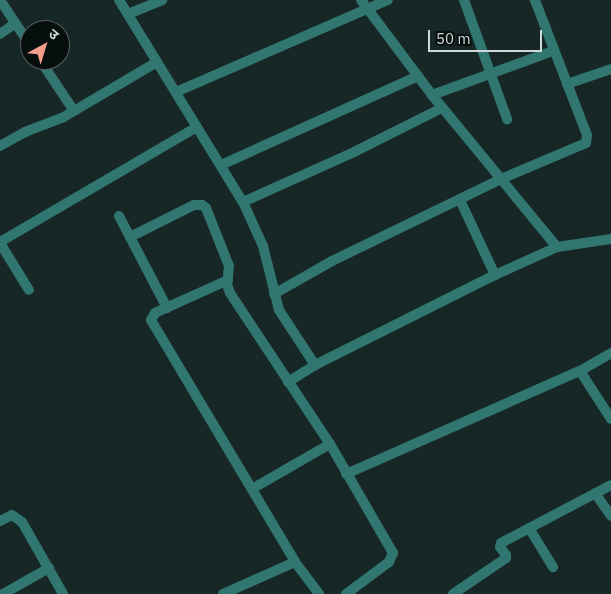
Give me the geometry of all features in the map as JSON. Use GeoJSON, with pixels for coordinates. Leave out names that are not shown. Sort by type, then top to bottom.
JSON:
{"type":"FeatureCollection","features":[{"type":"Feature","properties":{"kind":"street"},"geometry":{"type":"LineString","coordinates":[[0,0],[20,29]]}},
{"type":"Feature","properties":{"kind":"street"},"geometry":{"type":"LineString","coordinates":[[119,0],[243,202],[263,246],[274,294],[284,321],[315,365]]}},
{"type":"Feature","properties":{"kind":"street"},"geometry":{"type":"LineString","coordinates":[[128,14],[162,0]]}},
{"type":"Feature","properties":{"kind":"street"},"geometry":{"type":"LineString","coordinates":[[361,0],[442,108],[558,247]]}},
{"type":"Feature","properties":{"kind":"street"},"geometry":{"type":"LineString","coordinates":[[176,92],[388,0]]}},
{"type":"Feature","properties":{"kind":"street"},"geometry":{"type":"LineString","coordinates":[[464,0],[507,119]]}},
{"type":"Feature","properties":{"kind":"street"},"geometry":{"type":"LineString","coordinates":[[274,294],[332,261],[501,179],[586,144],[587,135],[553,51],[535,0]]}},
{"type":"Feature","properties":{"kind":"street"},"geometry":{"type":"LineString","coordinates":[[0,34],[16,23]]}},
{"type":"Feature","properties":{"kind":"street"},"geometry":{"type":"LineString","coordinates":[[432,95],[553,51]]}},
{"type":"Feature","properties":{"kind":"street"},"geometry":{"type":"LineString","coordinates":[[0,146],[25,132],[74,111],[157,62]]}},
{"type":"Feature","properties":{"kind":"street"},"geometry":{"type":"LineString","coordinates":[[566,84],[611,69]]}},
{"type":"Feature","properties":{"kind":"street"},"geometry":{"type":"LineString","coordinates":[[47,70],[74,111]]}},
{"type":"Feature","properties":{"kind":"street"},"geometry":{"type":"LineString","coordinates":[[221,165],[418,76]]}},
{"type":"Feature","properties":{"kind":"street"},"geometry":{"type":"LineString","coordinates":[[243,202],[354,152],[442,108]]}},
{"type":"Feature","properties":{"kind":"street"},"geometry":{"type":"LineString","coordinates":[[29,290],[0,242],[197,127]]}},
{"type":"Feature","properties":{"kind":"street"},"geometry":{"type":"LineString","coordinates":[[460,200],[495,275]]}},
{"type":"Feature","properties":{"kind":"street"},"geometry":{"type":"LineString","coordinates":[[130,237],[194,205],[202,204],[208,212],[229,266],[228,280],[230,293],[330,444],[393,553],[389,562],[346,594]]}},
{"type":"Feature","properties":{"kind":"street"},"geometry":{"type":"LineString","coordinates":[[120,216],[167,308]]}},
{"type":"Feature","properties":{"kind":"street"},"geometry":{"type":"LineString","coordinates":[[288,382],[315,365],[495,275],[558,247],[611,239]]}},
{"type":"Feature","properties":{"kind":"street"},"geometry":{"type":"LineString","coordinates":[[228,280],[153,315],[151,320],[296,562],[319,594]]}},
{"type":"Feature","properties":{"kind":"street"},"geometry":{"type":"LineString","coordinates":[[346,474],[580,371],[611,353]]}},
{"type":"Feature","properties":{"kind":"street"},"geometry":{"type":"LineString","coordinates":[[580,371],[611,419]]}},
{"type":"Feature","properties":{"kind":"street"},"geometry":{"type":"LineString","coordinates":[[252,489],[330,444]]}},
{"type":"Feature","properties":{"kind":"street"},"geometry":{"type":"LineString","coordinates":[[453,594],[467,590],[506,558],[500,547],[501,543],[611,485]]}},
{"type":"Feature","properties":{"kind":"street"},"geometry":{"type":"LineString","coordinates":[[595,493],[611,516]]}},
{"type":"Feature","properties":{"kind":"street"},"geometry":{"type":"LineString","coordinates":[[0,522],[12,515],[19,518],[64,594]]}},
{"type":"Feature","properties":{"kind":"street"},"geometry":{"type":"LineString","coordinates":[[529,528],[553,568]]}},
{"type":"Feature","properties":{"kind":"street"},"geometry":{"type":"LineString","coordinates":[[223,594],[296,562]]}},
{"type":"Feature","properties":{"kind":"street"},"geometry":{"type":"LineString","coordinates":[[3,594],[49,568]]}}]}
